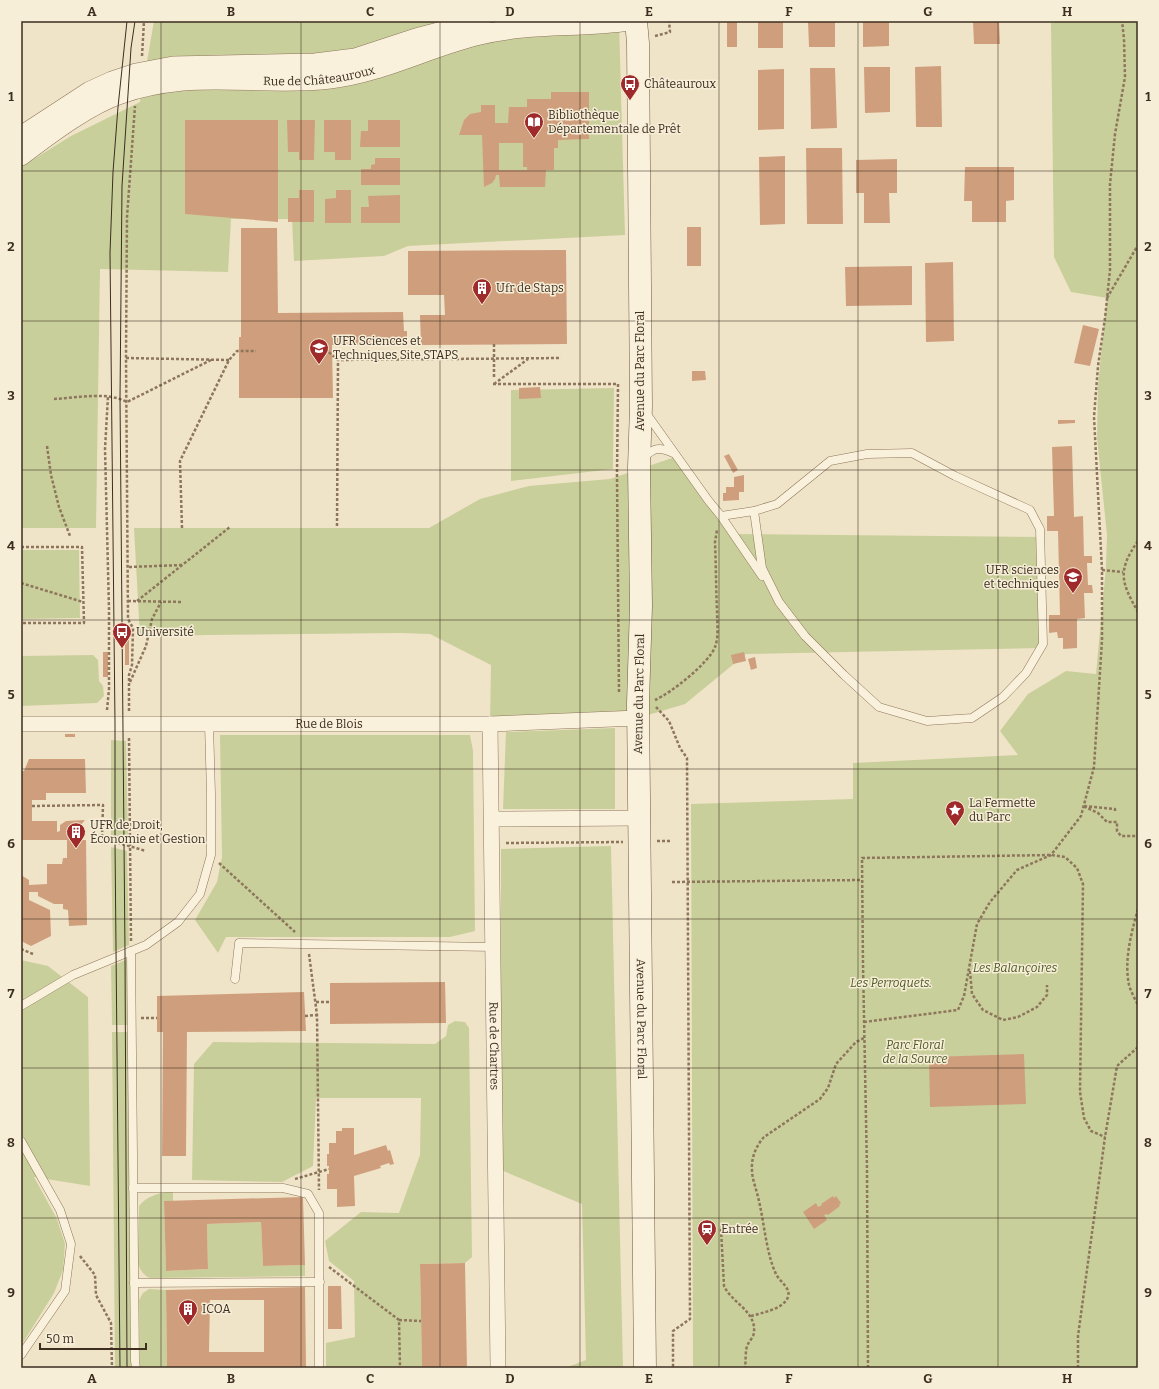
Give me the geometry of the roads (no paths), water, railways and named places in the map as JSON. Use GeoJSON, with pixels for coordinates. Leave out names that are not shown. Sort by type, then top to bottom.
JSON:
{"type":"FeatureCollection","features":[{"type":"Feature","properties":{"kind":"main road","name":"Avenue du Parc Floral"},"geometry":{"type":"LineString","coordinates":[[636,21],[638,43],[641,406],[639,461],[641,606],[647,709],[639,818],[645,1368]]}},
{"type":"Feature","properties":{"kind":"street","name":"Rue de Châteauroux"},"geometry":{"type":"LineString","coordinates":[[21,136],[90,91],[112,81],[136,73],[173,66],[315,63],[355,58],[416,38],[481,21]]}},
{"type":"Feature","properties":{"kind":"street","name":"Rue de Châteauroux"},"geometry":{"type":"LineString","coordinates":[[21,156],[46,137],[86,111],[106,100],[135,89],[183,81],[230,80],[275,82],[330,79],[363,73],[478,35],[504,30],[629,21]]}},
{"type":"Feature","properties":{"kind":"street","name":"Rue de Blois"},"geometry":{"type":"LineString","coordinates":[[21,724],[490,724],[647,709]]}},
{"type":"Feature","properties":{"kind":"street","name":"Rue de Chartres"},"geometry":{"type":"LineString","coordinates":[[490,724],[494,947],[498,1368]]}},
{"type":"Feature","properties":{"kind":"street"},"geometry":{"type":"LineString","coordinates":[[492,820],[639,818]]}},
{"type":"Feature","properties":{"kind":"lane"},"geometry":{"type":"LineString","coordinates":[[641,406],[721,516],[779,602],[805,636],[879,707],[926,721],[972,718],[1003,697],[1026,673],[1043,644],[1040,528],[1030,510],[955,476],[912,453],[867,454],[830,461],[777,504],[754,511],[721,516]]}},
{"type":"Feature","properties":{"kind":"lane"},"geometry":{"type":"LineString","coordinates":[[639,461],[651,451],[659,448],[674,453]]}},
{"type":"Feature","properties":{"kind":"lane"},"geometry":{"type":"LineString","coordinates":[[754,511],[762,568],[779,602]]}},
{"type":"Feature","properties":{"kind":"lane"},"geometry":{"type":"LineString","coordinates":[[21,1006],[73,975],[146,945],[178,922],[200,894],[211,855],[209,724]]}},
{"type":"Feature","properties":{"kind":"lane"},"geometry":{"type":"LineString","coordinates":[[235,979],[239,943],[494,947]]}},
{"type":"Feature","properties":{"kind":"lane"},"geometry":{"type":"LineString","coordinates":[[131,951],[136,1368]]}},
{"type":"Feature","properties":{"kind":"lane"},"geometry":{"type":"LineString","coordinates":[[21,1141],[60,1210],[71,1244],[65,1291],[21,1355]]}},
{"type":"Feature","properties":{"kind":"lane"},"geometry":{"type":"LineString","coordinates":[[134,1188],[283,1188],[308,1194],[319,1213],[319,1368]]}},
{"type":"Feature","properties":{"kind":"lane"},"geometry":{"type":"LineString","coordinates":[[134,1283],[320,1282]]}},
{"type":"Feature","properties":{"kind":"tram line"},"geometry":{"type":"LineString","coordinates":[[120,1368],[110,253],[113,172],[127,21]]}},
{"type":"Feature","properties":{"kind":"tram line"},"geometry":{"type":"LineString","coordinates":[[127,1368],[120,398],[122,186],[131,48],[135,21]]}},
{"type":"Feature","properties":{"kind":"place","name":"Châteauroux"},"geometry":{"type":"Point","coordinates":[630,101]}},
{"type":"Feature","properties":{"kind":"place","name":"Bibliothèque Départementale de Prêt"},"geometry":{"type":"Point","coordinates":[534,139]}},
{"type":"Feature","properties":{"kind":"place","name":"Ufr de Staps"},"geometry":{"type":"Point","coordinates":[482,305]}},
{"type":"Feature","properties":{"kind":"place","name":"UFR Sciences et Techniques Site STAPS"},"geometry":{"type":"Point","coordinates":[319,365]}},
{"type":"Feature","properties":{"kind":"place","name":"UFR sciences et techniques"},"geometry":{"type":"Point","coordinates":[1073,594]}},
{"type":"Feature","properties":{"kind":"place","name":"Université"},"geometry":{"type":"Point","coordinates":[122,649]}},
{"type":"Feature","properties":{"kind":"place","name":"La Fermette du Parc"},"geometry":{"type":"Point","coordinates":[955,827]}},
{"type":"Feature","properties":{"kind":"place","name":"UFR de Droit, Économie et Gestion"},"geometry":{"type":"Point","coordinates":[76,849]}},
{"type":"Feature","properties":{"kind":"place","name":"Entrée"},"geometry":{"type":"Point","coordinates":[707,1246]}},
{"type":"Feature","properties":{"kind":"place","name":"ICOA"},"geometry":{"type":"Point","coordinates":[188,1326]}},
{"type":"Feature","properties":{"kind":"park label","name":"Les Balançoires"},"geometry":{"type":"Point","coordinates":[1015,968]}},
{"type":"Feature","properties":{"kind":"park label","name":"Les Perroquets."},"geometry":{"type":"Point","coordinates":[891,983]}},
{"type":"Feature","properties":{"kind":"park label","name":"Parc Floral de la Source"},"geometry":{"type":"Point","coordinates":[915,1052]}}]}
